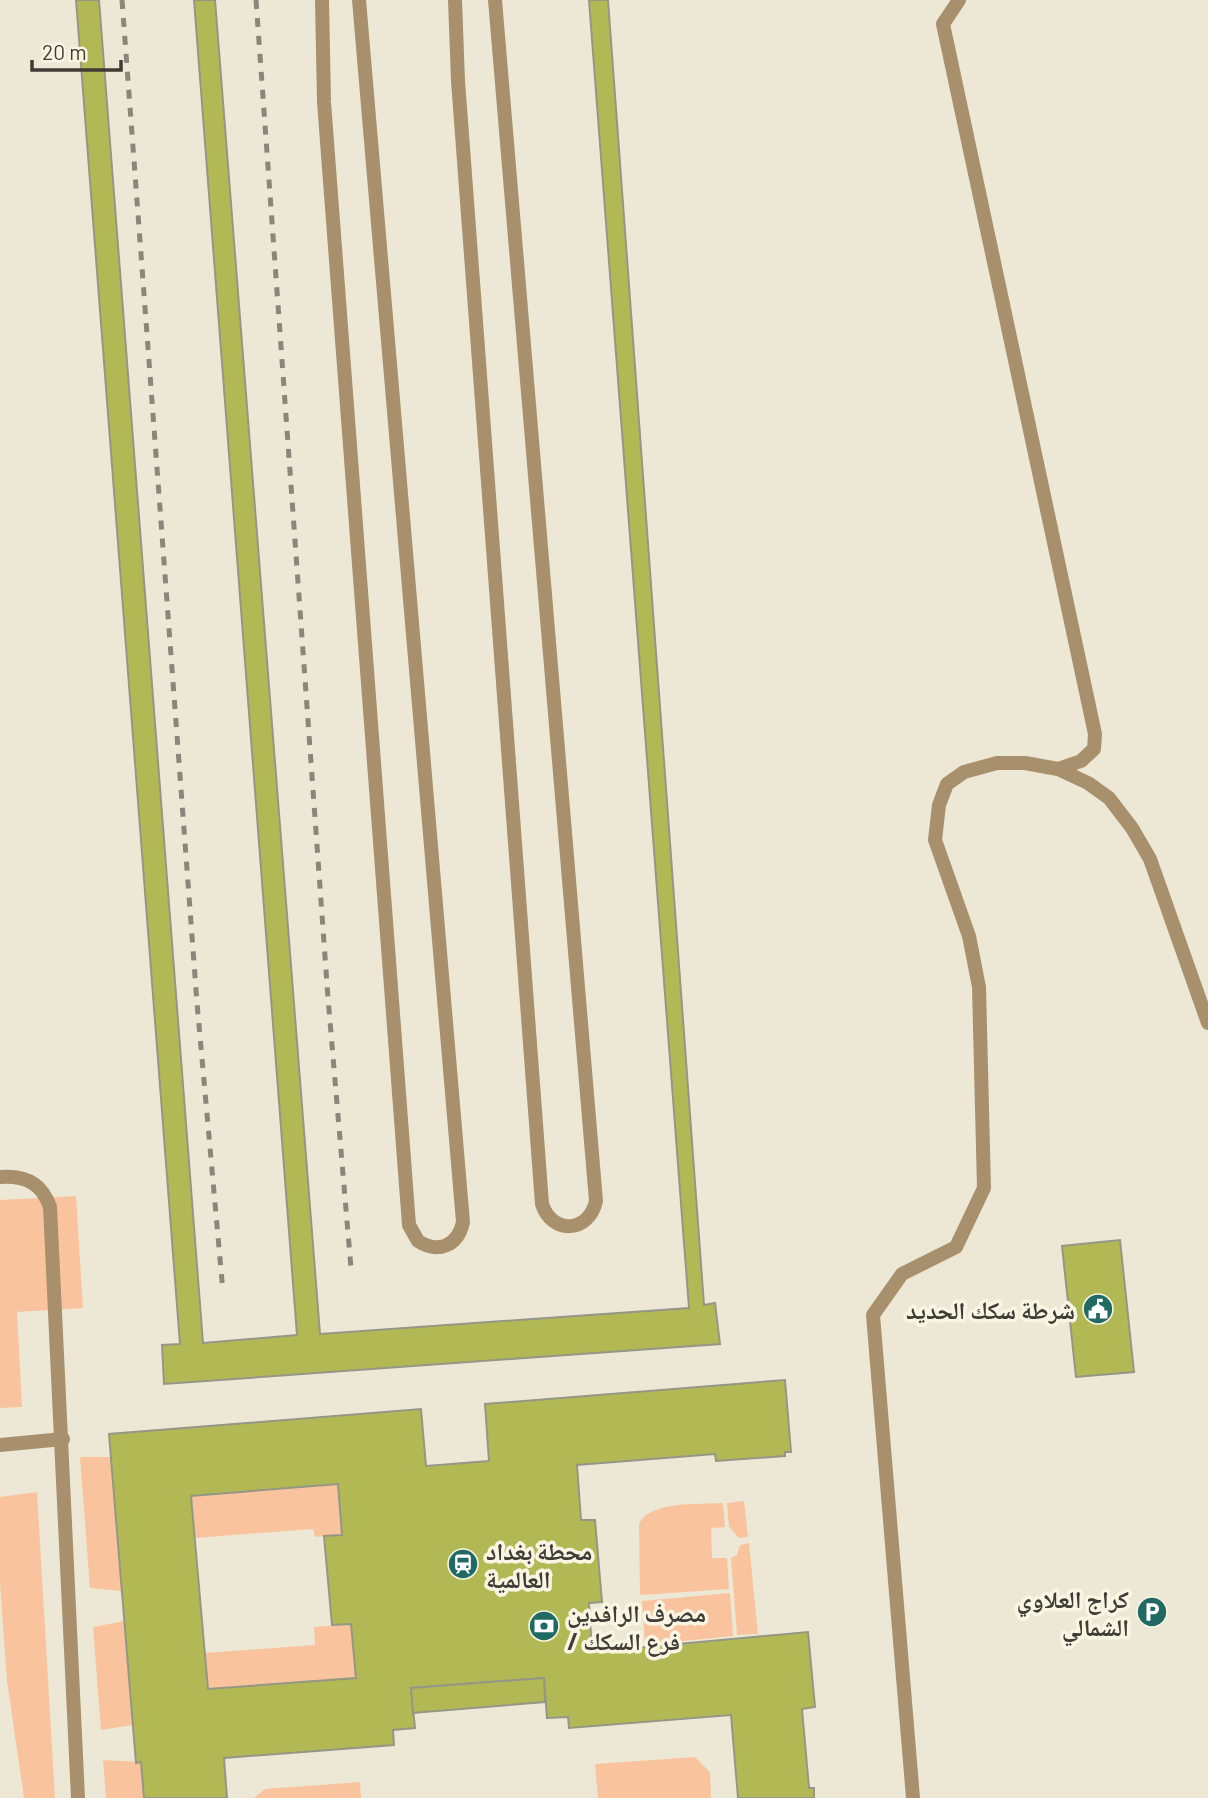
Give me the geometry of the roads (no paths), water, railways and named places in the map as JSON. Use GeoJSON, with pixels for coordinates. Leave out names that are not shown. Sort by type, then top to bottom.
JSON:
{"type":"FeatureCollection","features":[{"type":"Feature","properties":{"kind":"lane"},"geometry":{"type":"LineString","coordinates":[[322,0],[324,102],[409,1224],[418,1241],[435,1248],[451,1244],[463,1222],[359,0]]}},
{"type":"Feature","properties":{"kind":"lane"},"geometry":{"type":"LineString","coordinates":[[456,0],[458,81],[542,1203],[551,1220],[568,1227],[584,1223],[596,1201],[495,0]]}},
{"type":"Feature","properties":{"kind":"lane"},"geometry":{"type":"LineString","coordinates":[[959,0],[943,24],[1094,734],[1094,749],[1081,761],[1058,769]]}},
{"type":"Feature","properties":{"kind":"lane"},"geometry":{"type":"LineString","coordinates":[[913,1798],[873,1315],[902,1274],[956,1247],[984,1188],[979,987],[969,936],[934,840],[939,805],[947,784],[964,772],[998,763],[1058,769],[1088,783],[1109,799],[1132,828],[1150,859],[1208,1023]]}},
{"type":"Feature","properties":{"kind":"lane"},"geometry":{"type":"LineString","coordinates":[[0,1177],[18,1176],[35,1184],[46,1194],[50,1208],[78,1798]]}},
{"type":"Feature","properties":{"kind":"lane"},"geometry":{"type":"LineString","coordinates":[[0,1446],[63,1439]]}},
{"type":"Feature","properties":{"kind":"railway"},"geometry":{"type":"LineString","coordinates":[[122,0],[197,1003],[223,1292]]}},
{"type":"Feature","properties":{"kind":"railway"},"geometry":{"type":"LineString","coordinates":[[256,0],[328,998],[351,1268]]}},
{"type":"Feature","properties":{"kind":"place","name":"شرطة سكك الحديد"},"geometry":{"type":"Point","coordinates":[1098,1309]}},
{"type":"Feature","properties":{"kind":"place","name":"محطة بغداد العالمية"},"geometry":{"type":"Point","coordinates":[463,1564]}},
{"type":"Feature","properties":{"kind":"place","name":"كراج العلاوي الشمالي"},"geometry":{"type":"Point","coordinates":[1152,1612]}},
{"type":"Feature","properties":{"kind":"place","name":"مصرف الرافدين / فرع السكك"},"geometry":{"type":"Point","coordinates":[544,1626]}}]}
